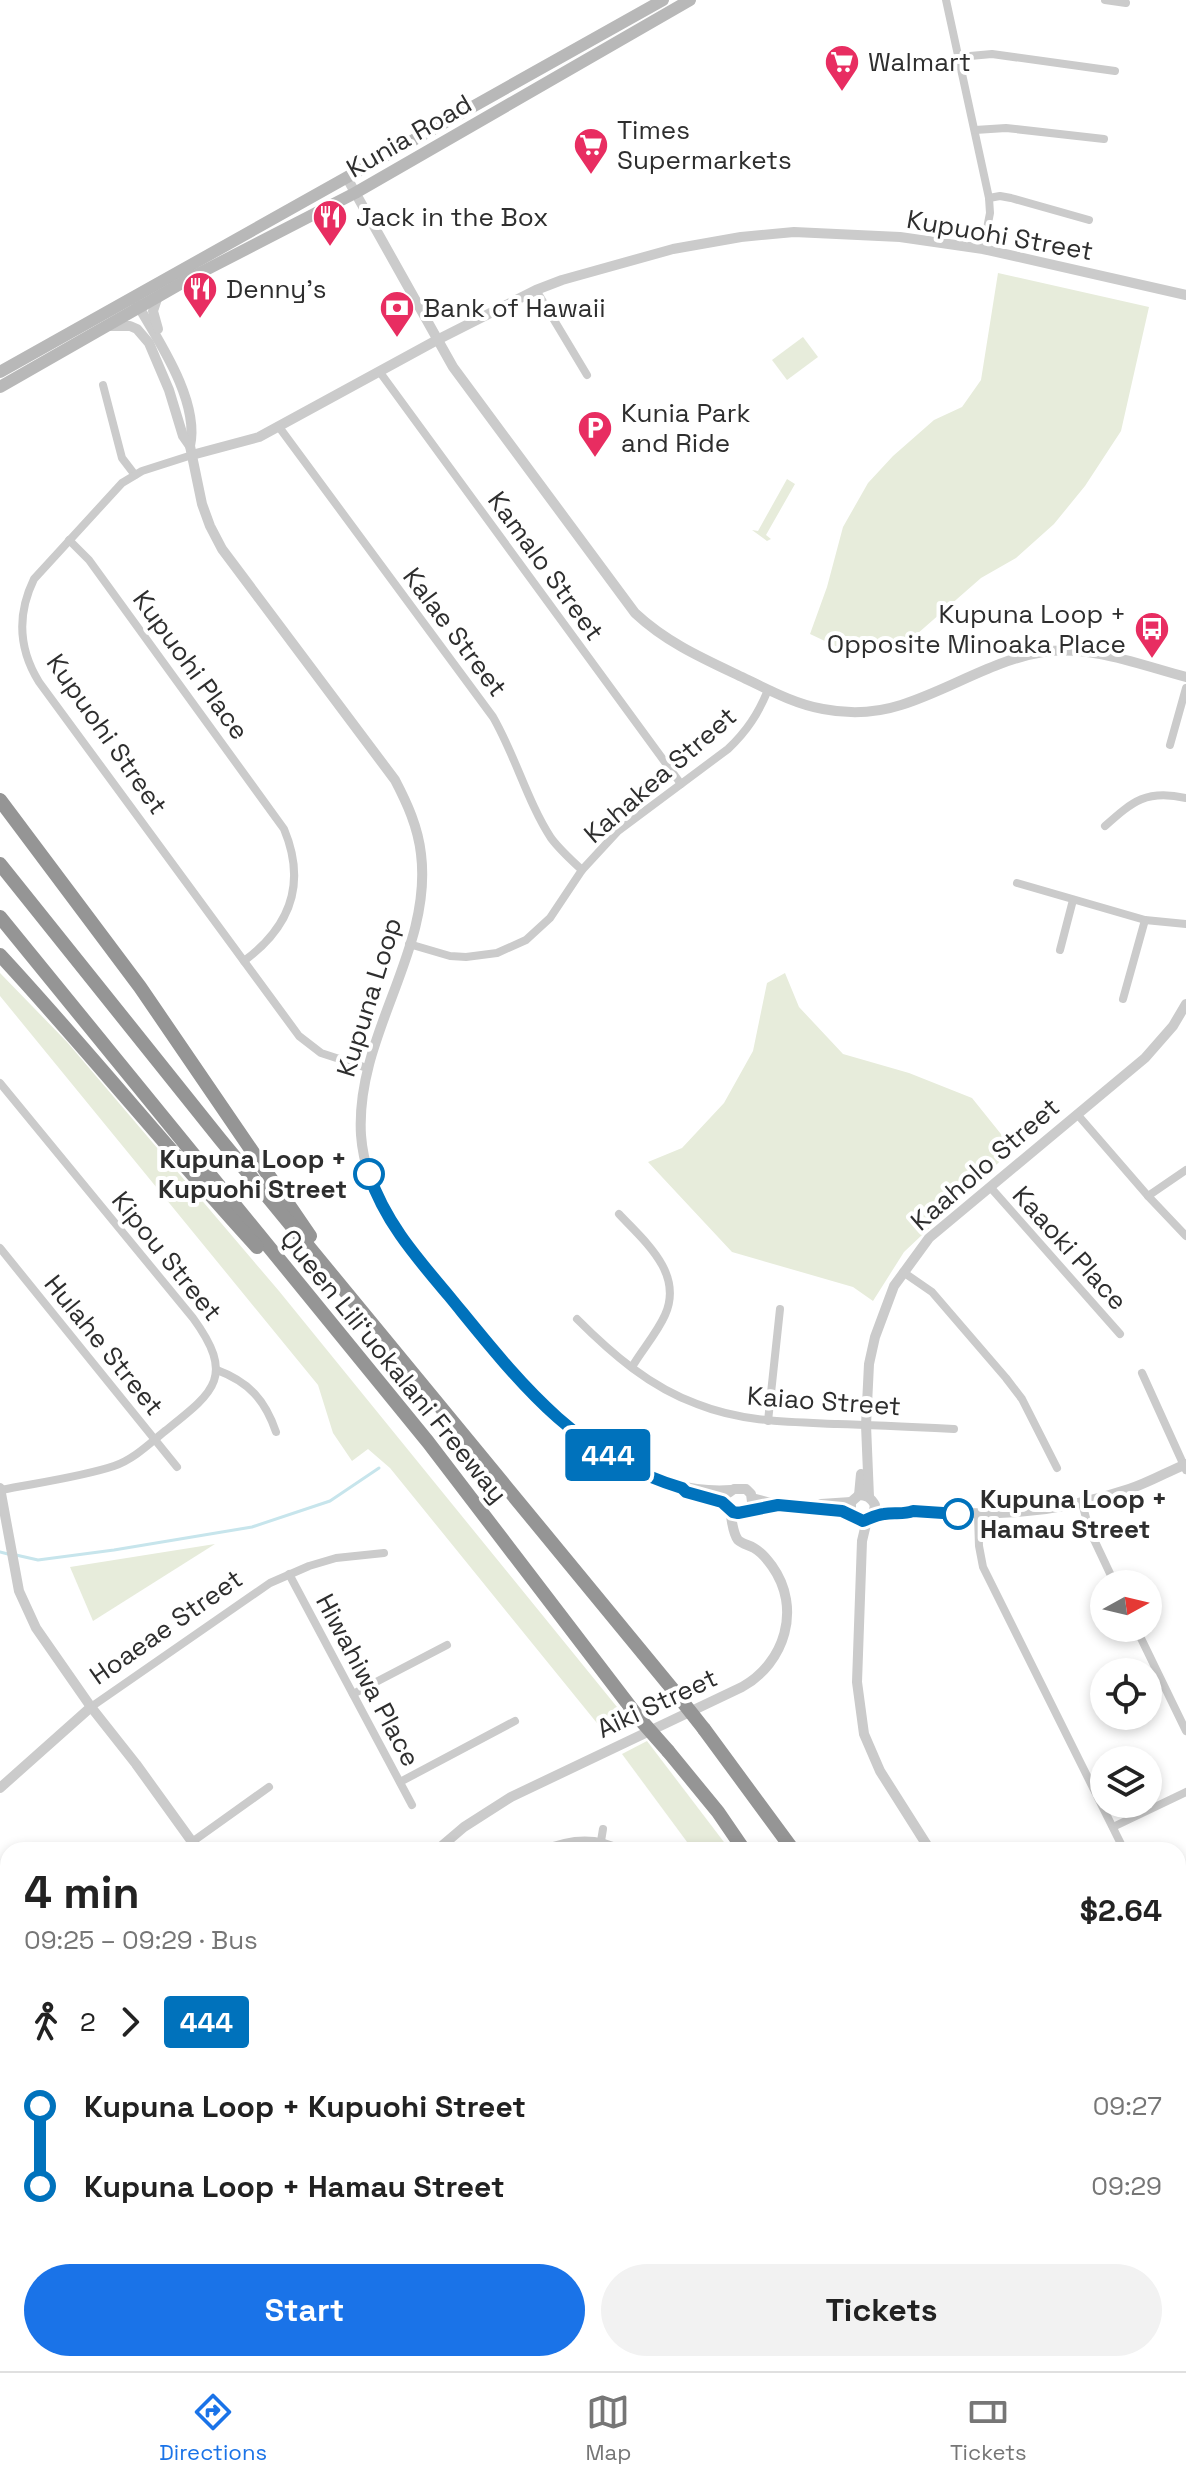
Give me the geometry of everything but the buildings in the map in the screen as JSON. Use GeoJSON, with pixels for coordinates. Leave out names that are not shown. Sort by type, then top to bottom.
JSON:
{"type":"FeatureCollection","features":[{"type":"Feature","properties":{"kind":"highway"},"geometry":{"type":"LineString","coordinates":[[0,800],[140,987],[365,1316]]}},
{"type":"Feature","properties":{"kind":"highway","name":"Queen Liliʻuokalani Freeway"},"geometry":{"type":"LineString","coordinates":[[0,864],[365,1316],[674,1691],[787,1842]]}},
{"type":"Feature","properties":{"kind":"highway","name":"Queen Liliʻuokalani Freeway"},"geometry":{"type":"LineString","coordinates":[[0,917],[428,1442],[638,1717],[718,1812],[739,1842]]}},
{"type":"Feature","properties":{"kind":"highway"},"geometry":{"type":"LineString","coordinates":[[0,955],[65,1025],[185,1168],[362,1363]]}},
{"type":"Feature","properties":{"kind":"main road","name":"Kunia Road"},"geometry":{"type":"LineString","coordinates":[[21,368],[347,178],[663,0]]}},
{"type":"Feature","properties":{"kind":"main road","name":"Kunia Road"},"geometry":{"type":"LineString","coordinates":[[21,368],[107,326],[136,302],[158,296],[355,193],[690,0]]}},
{"type":"Feature","properties":{"kind":"main road"},"geometry":{"type":"LineString","coordinates":[[0,372],[21,368]]}},
{"type":"Feature","properties":{"kind":"main road"},"geometry":{"type":"LineString","coordinates":[[0,387],[21,368]]}},
{"type":"Feature","properties":{"kind":"street"},"geometry":{"type":"LineString","coordinates":[[946,0],[989,198],[990,213],[983,249]]}},
{"type":"Feature","properties":{"kind":"street"},"geometry":{"type":"LineString","coordinates":[[1105,0],[1126,3]]}},
{"type":"Feature","properties":{"kind":"street"},"geometry":{"type":"LineString","coordinates":[[959,57],[992,54],[1115,71]]}},
{"type":"Feature","properties":{"kind":"street"},"geometry":{"type":"LineString","coordinates":[[975,130],[1006,128],[1104,139]]}},
{"type":"Feature","properties":{"kind":"street"},"geometry":{"type":"LineString","coordinates":[[347,178],[437,340],[478,403],[635,613],[683,650],[768,690],[821,709],[842,712],[868,712],[917,699],[1025,656],[1067,651],[1109,656],[1186,677]]}},
{"type":"Feature","properties":{"kind":"street"},"geometry":{"type":"LineString","coordinates":[[989,198],[1011,198],[1089,220]]}},
{"type":"Feature","properties":{"kind":"street","name":"Kupuohi Street"},"geometry":{"type":"LineString","coordinates":[[367,1068],[321,1053],[299,1036],[39,682],[26,658],[22,617],[34,579],[113,491],[135,475],[191,450],[239,444],[279,427],[437,340],[536,290],[673,249],[741,237],[794,232],[900,237],[983,249],[1186,295]]}},
{"type":"Feature","properties":{"kind":"street"},"geometry":{"type":"LineString","coordinates":[[536,290],[587,375]]}},
{"type":"Feature","properties":{"kind":"street"},"geometry":{"type":"LineString","coordinates":[[158,296],[153,311],[163,347]]}},
{"type":"Feature","properties":{"kind":"street","name":"Kupuna Loop"},"geometry":{"type":"LineString","coordinates":[[136,302],[163,347],[185,401],[202,504],[222,549],[395,780],[416,828],[421,853],[420,906],[367,1068],[360,1110],[362,1139],[375,1194],[404,1243],[538,1402],[577,1436],[621,1463],[682,1488],[746,1489],[748,1507],[728,1507],[682,1488]]}},
{"type":"Feature","properties":{"kind":"street","name":"Kupuna Loop"},"geometry":{"type":"LineString","coordinates":[[107,326],[122,325],[137,329],[149,343],[191,450]]}},
{"type":"Feature","properties":{"kind":"street","name":"Kamalo Street"},"geometry":{"type":"LineString","coordinates":[[379,371],[681,784]]}},
{"type":"Feature","properties":{"kind":"street"},"geometry":{"type":"LineString","coordinates":[[103,385],[122,458],[135,475]]}},
{"type":"Feature","properties":{"kind":"street","name":"Kalae Street"},"geometry":{"type":"LineString","coordinates":[[279,427],[493,717],[549,835],[582,870]]}},
{"type":"Feature","properties":{"kind":"street","name":"Kupuohi Place"},"geometry":{"type":"LineString","coordinates":[[69,540],[89,560],[277,816],[290,843],[295,871],[291,900],[271,938],[244,961]]}},
{"type":"Feature","properties":{"kind":"street"},"geometry":{"type":"LineString","coordinates":[[1170,745],[1186,688]]}},
{"type":"Feature","properties":{"kind":"street","name":"Kahakea Street"},"geometry":{"type":"LineString","coordinates":[[409,944],[450,956],[482,957],[512,947],[533,935],[550,918],[582,870],[618,831],[728,749],[743,734],[757,717],[768,690]]}},
{"type":"Feature","properties":{"kind":"street"},"geometry":{"type":"LineString","coordinates":[[1105,826],[1128,805],[1144,797],[1162,794],[1186,798]]}},
{"type":"Feature","properties":{"kind":"street"},"geometry":{"type":"LineString","coordinates":[[1017,883],[1145,920],[1186,924]]}},
{"type":"Feature","properties":{"kind":"street"},"geometry":{"type":"LineString","coordinates":[[1060,950],[1073,900]]}},
{"type":"Feature","properties":{"kind":"street"},"geometry":{"type":"LineString","coordinates":[[1123,999],[1145,920]]}},
{"type":"Feature","properties":{"kind":"street","name":"Kaaholo Street"},"geometry":{"type":"LineString","coordinates":[[925,1842],[880,1771],[864,1734],[859,1708],[857,1682],[869,1364],[883,1311],[903,1272],[929,1238],[1145,1058],[1185,1011]]}},
{"type":"Feature","properties":{"kind":"street","name":"Kipou Street"},"geometry":{"type":"LineString","coordinates":[[0,1083],[199,1327],[213,1349],[217,1370]]}},
{"type":"Feature","properties":{"kind":"street"},"geometry":{"type":"LineString","coordinates":[[1077,1114],[1186,1236]]}},
{"type":"Feature","properties":{"kind":"street"},"geometry":{"type":"LineString","coordinates":[[1148,1196],[1186,1170]]}},
{"type":"Feature","properties":{"kind":"street","name":"Kaaoki Place"},"geometry":{"type":"LineString","coordinates":[[991,1188],[1120,1334]]}},
{"type":"Feature","properties":{"kind":"street"},"geometry":{"type":"LineString","coordinates":[[619,1214],[658,1257],[666,1272],[669,1289],[665,1315],[632,1367]]}},
{"type":"Feature","properties":{"kind":"street","name":"Hulahe Street"},"geometry":{"type":"LineString","coordinates":[[0,1248],[177,1467]]}},
{"type":"Feature","properties":{"kind":"street"},"geometry":{"type":"LineString","coordinates":[[903,1272],[932,1292],[1006,1378],[1022,1399],[1057,1468]]}},
{"type":"Feature","properties":{"kind":"street"},"geometry":{"type":"LineString","coordinates":[[768,1421],[780,1309]]}},
{"type":"Feature","properties":{"kind":"street","name":"Kaiao Street"},"geometry":{"type":"LineString","coordinates":[[577,1319],[614,1355],[662,1388],[696,1404],[731,1415],[768,1421],[954,1429]]}},
{"type":"Feature","properties":{"kind":"street"},"geometry":{"type":"LineString","coordinates":[[192,1842],[36,1628],[23,1601],[15,1572],[0,1489],[115,1466],[137,1454],[197,1405],[209,1392],[217,1370],[248,1386],[269,1412],[276,1432]]}},
{"type":"Feature","properties":{"kind":"street"},"geometry":{"type":"LineString","coordinates":[[743,1543],[740,1527],[748,1507],[863,1508],[908,1514],[913,1511],[978,1515],[1036,1512],[1082,1503],[1132,1488],[1185,1466],[1142,1373]]}},
{"type":"Feature","properties":{"kind":"street"},"geometry":{"type":"LineString","coordinates":[[728,1507],[727,1496],[731,1490]]}},
{"type":"Feature","properties":{"kind":"street"},"geometry":{"type":"LineString","coordinates":[[1082,1503],[1089,1529],[1108,1570]]}},
{"type":"Feature","properties":{"kind":"street","name":"Aiki Street"},"geometry":{"type":"LineString","coordinates":[[446,1842],[511,1797],[742,1687],[773,1661],[785,1635],[786,1596],[769,1562],[754,1547],[743,1543],[735,1533],[728,1507]]}},
{"type":"Feature","properties":{"kind":"street"},"geometry":{"type":"LineString","coordinates":[[978,1515],[983,1567],[1120,1842]]}},
{"type":"Feature","properties":{"kind":"street","name":"Hoaeae Street"},"geometry":{"type":"LineString","coordinates":[[0,1788],[91,1707],[251,1594],[289,1574],[336,1558],[384,1553]]}},
{"type":"Feature","properties":{"kind":"street","name":"Hiwahiwa Place"},"geometry":{"type":"LineString","coordinates":[[289,1574],[412,1805]]}},
{"type":"Feature","properties":{"kind":"street"},"geometry":{"type":"LineString","coordinates":[[1143,1642],[1186,1731]]}},
{"type":"Feature","properties":{"kind":"street"},"geometry":{"type":"LineString","coordinates":[[353,1694],[447,1645]]}},
{"type":"Feature","properties":{"kind":"street"},"geometry":{"type":"LineString","coordinates":[[400,1782],[515,1721]]}},
{"type":"Feature","properties":{"kind":"street"},"geometry":{"type":"LineString","coordinates":[[200,1842],[269,1787]]}},
{"type":"Feature","properties":{"kind":"street"},"geometry":{"type":"LineString","coordinates":[[1113,1827],[1186,1792]]}},
{"type":"Feature","properties":{"kind":"street"},"geometry":{"type":"LineString","coordinates":[[569,1842],[601,1841],[603,1829]]}},
{"type":"Feature","properties":{"kind":"green space"},"geometry":{"type":"Polygon","coordinates":[[[998,273],[1149,307],[1121,431],[1085,486],[1054,524],[1016,558],[981,578],[917,634],[883,653],[844,650],[810,634],[843,527],[868,483],[893,456],[934,420],[962,407],[981,380],[998,273]]]}},
{"type":"Feature","properties":{"kind":"green space"},"geometry":{"type":"Polygon","coordinates":[[[803,337],[818,357],[787,380],[772,360],[803,337]]]}},
{"type":"Feature","properties":{"kind":"green space"},"geometry":{"type":"Polygon","coordinates":[[[787,479],[795,484],[766,535],[771,539],[767,541],[752,530],[758,531],[787,479]]]}},
{"type":"Feature","properties":{"kind":"green space"},"geometry":{"type":"Polygon","coordinates":[[[0,973],[67,1042],[279,1291],[630,1723],[605,1733],[390,1468],[368,1449],[352,1461],[333,1433],[318,1385],[0,996],[0,973]]]}},
{"type":"Feature","properties":{"kind":"green space"},"geometry":{"type":"Polygon","coordinates":[[[785,973],[799,1007],[843,1054],[909,1073],[972,1098],[1013,1149],[904,1252],[873,1301],[853,1287],[732,1252],[648,1162],[682,1148],[724,1103],[753,1051],[767,983],[785,973]]]}},
{"type":"Feature","properties":{"kind":"green space"},"geometry":{"type":"Polygon","coordinates":[[[215,1544],[93,1621],[70,1567],[215,1544]]]}},
{"type":"Feature","properties":{"kind":"green space"},"geometry":{"type":"Polygon","coordinates":[[[647,1741],[724,1842],[687,1842],[622,1754],[647,1741]]]}},
{"type":"Feature","properties":{"kind":"waterway"},"geometry":{"type":"LineString","coordinates":[[16,1555],[38,1560],[252,1527],[330,1501],[379,1468]]}},
{"type":"Feature","properties":{"kind":"waterway"},"geometry":{"type":"LineString","coordinates":[[0,1552],[8,1554]]}},
{"type":"Feature","properties":{"kind":"bus line","name":"444"},"geometry":{"type":"LineString","coordinates":[[369,1174],[375,1194],[404,1243],[538,1402],[577,1436],[621,1463],[686,1492],[722,1502],[733,1512],[742,1514],[750,1509],[778,1505],[842,1511],[863,1521],[873,1515],[908,1514],[913,1511],[958,1514]]}},
{"type":"Feature","properties":{"kind":"place","name":"Walmart"},"geometry":{"type":"Point","coordinates":[842,93]}},
{"type":"Feature","properties":{"kind":"place","name":"Times Supermarkets"},"geometry":{"type":"Point","coordinates":[591,176]}},
{"type":"Feature","properties":{"kind":"place","name":"Jack in the Box"},"geometry":{"type":"Point","coordinates":[330,248]}},
{"type":"Feature","properties":{"kind":"place","name":"Denny's"},"geometry":{"type":"Point","coordinates":[200,320]}},
{"type":"Feature","properties":{"kind":"place","name":"Bank of Hawaii"},"geometry":{"type":"Point","coordinates":[397,339]}},
{"type":"Feature","properties":{"kind":"place","name":"Kunia Park and Ride"},"geometry":{"type":"Point","coordinates":[595,459]}},
{"type":"Feature","properties":{"kind":"place","name":"Kupuna Loop + Opposite Minoaka Place"},"geometry":{"type":"Point","coordinates":[1152,660]}},
{"type":"Feature","properties":{"kind":"place","name":"Kupuna Loop + Kupuohi Street"},"geometry":{"type":"Point","coordinates":[369,1174]}},
{"type":"Feature","properties":{"kind":"place","name":"Kupuna Loop + Hamau Street"},"geometry":{"type":"Point","coordinates":[958,1514]}}]}
